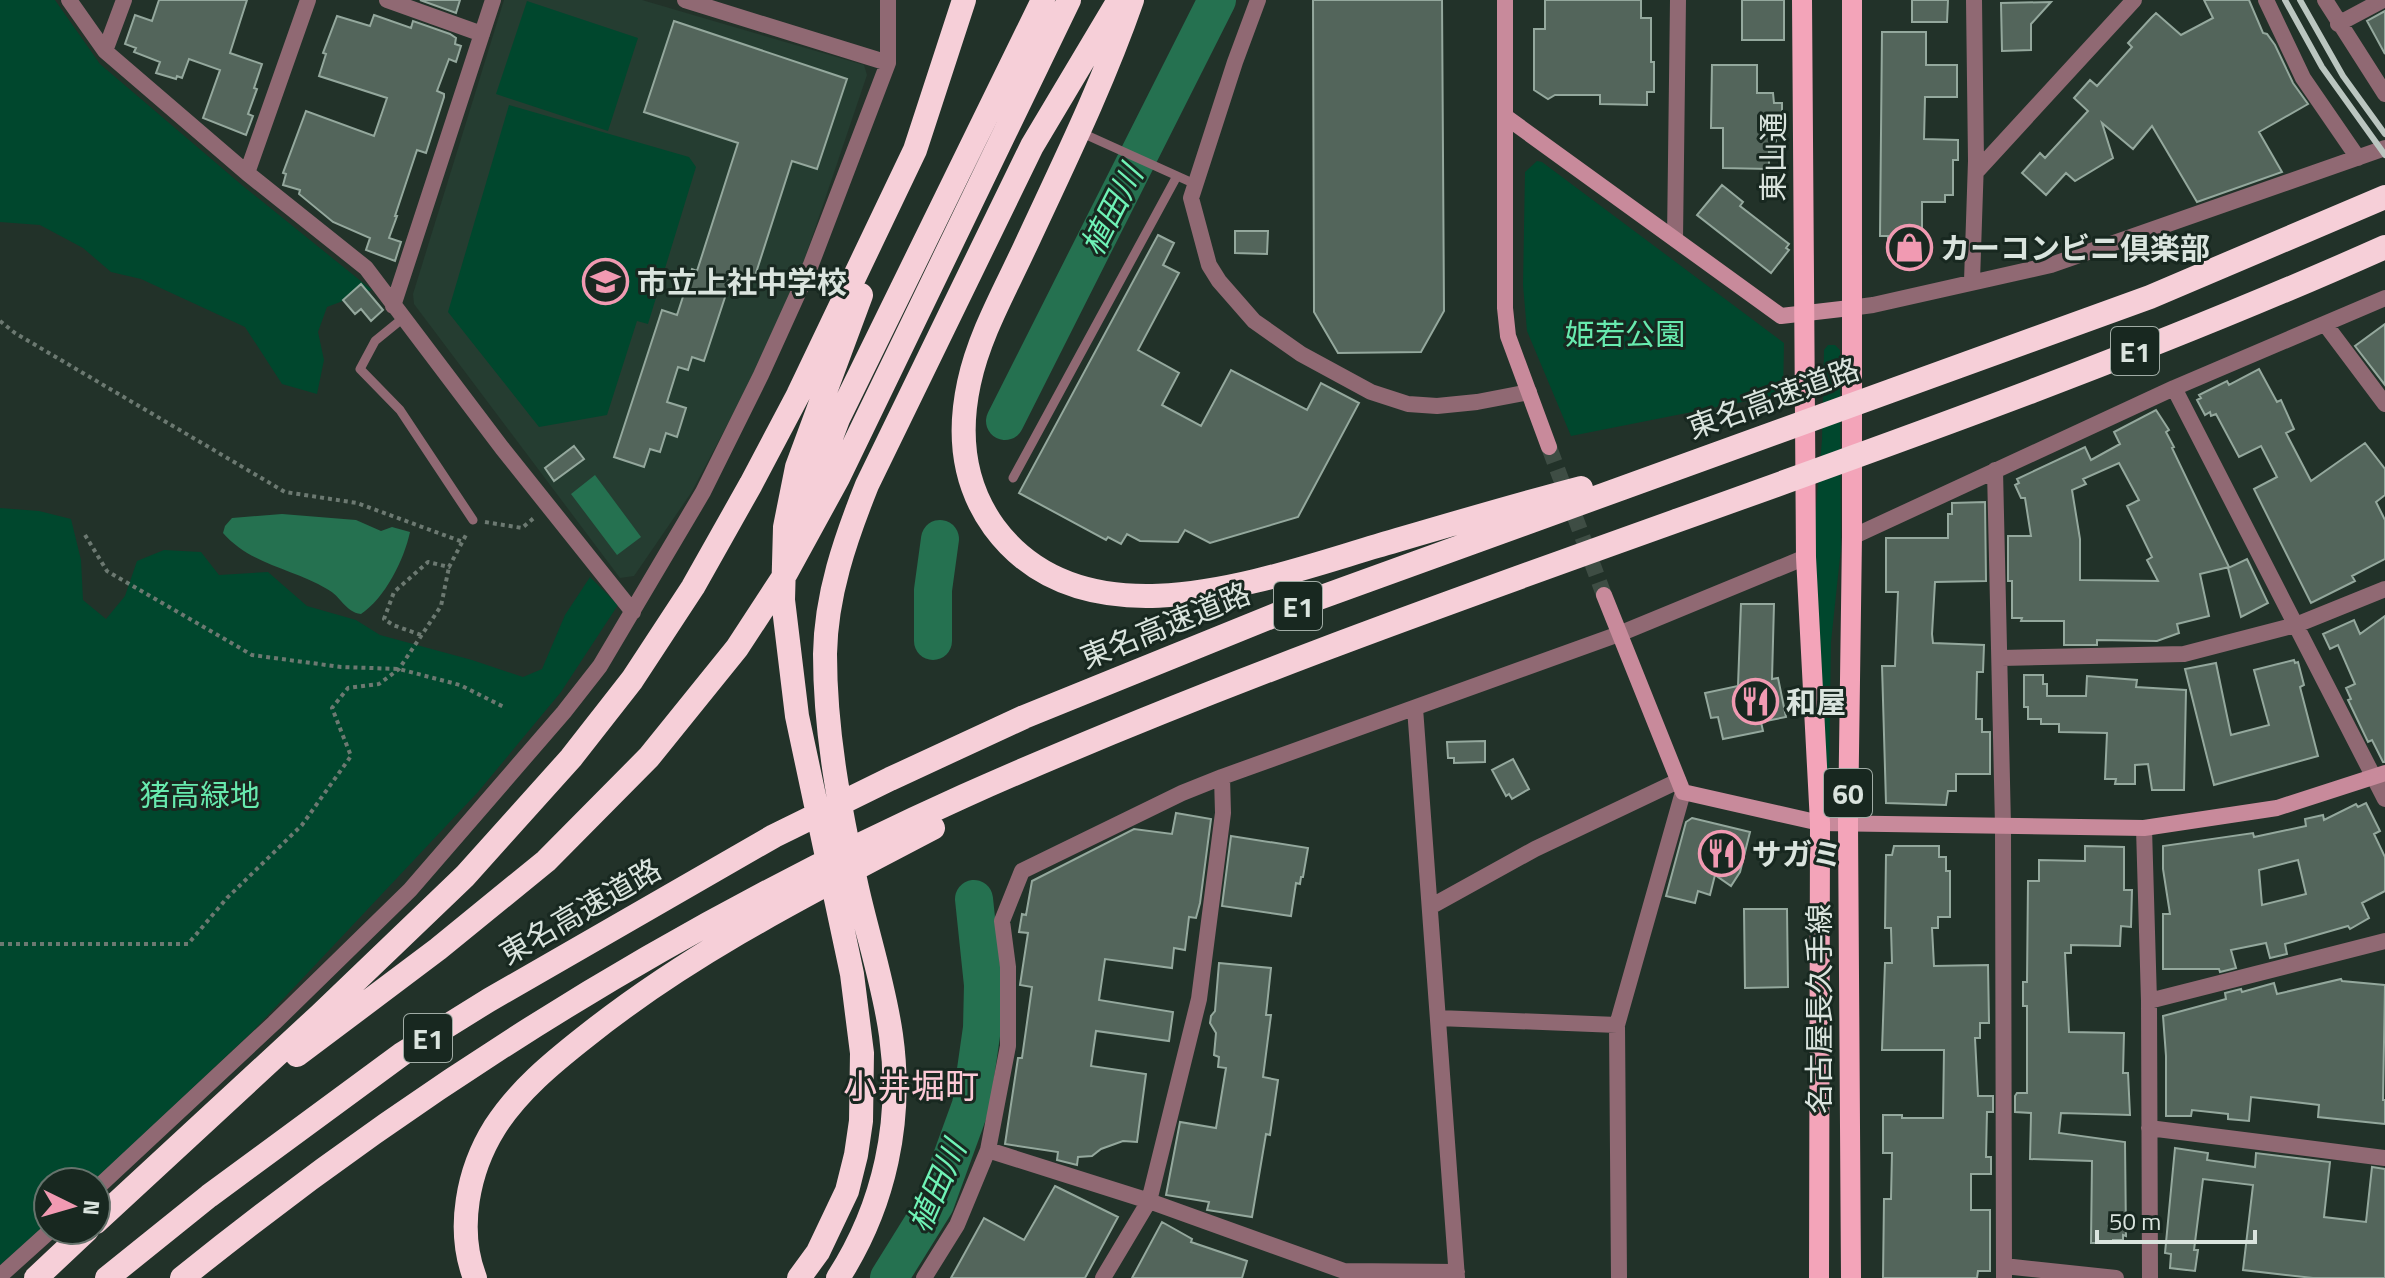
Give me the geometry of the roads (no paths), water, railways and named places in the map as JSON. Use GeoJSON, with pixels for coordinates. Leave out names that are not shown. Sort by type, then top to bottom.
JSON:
{"type":"FeatureCollection","features":[{"type":"Feature","properties":{"kind":"highway"},"geometry":{"type":"LineString","coordinates":[[799,1278],[818,1252],[847,1191],[856,1155],[863,1089],[860,1027],[852,974],[797,716],[783,600],[785,527],[790,496],[807,440],[915,150],[964,0]]}},
{"type":"Feature","properties":{"kind":"highway"},"geometry":{"type":"LineString","coordinates":[[797,716],[794,641],[797,566],[808,503],[823,453],[1043,0]]}},
{"type":"Feature","properties":{"kind":"highway"},"geometry":{"type":"LineString","coordinates":[[190,1136],[438,949],[546,861],[649,757],[737,648],[786,573],[838,478],[1069,0]]}},
{"type":"Feature","properties":{"kind":"highway"},"geometry":{"type":"LineString","coordinates":[[838,1278],[875,1204],[885,1172],[894,1101],[890,1033],[857,888],[832,753],[825,651],[832,591],[849,530],[867,485],[1018,174],[1119,0]]}},
{"type":"Feature","properties":{"kind":"highway"},"geometry":{"type":"LineString","coordinates":[[1132,0],[1109,65],[979,350],[964,410],[963,439],[973,491],[999,534],[1018,553],[1041,569],[1088,588],[1155,597],[1196,594],[1285,574],[1521,503],[1715,454]]}},
{"type":"Feature","properties":{"kind":"highway"},"geometry":{"type":"LineString","coordinates":[[112,1207],[409,932],[465,876],[555,777],[613,705],[693,587],[751,484],[798,395],[915,150]]}},
{"type":"Feature","properties":{"kind":"highway","name":"東名高速道路"},"geometry":{"type":"LineString","coordinates":[[107,1278],[221,1187],[402,1054],[489,1000],[774,836],[890,779],[1024,717],[1305,603],[2150,297],[2385,197]]}},
{"type":"Feature","properties":{"kind":"highway","name":"E1"},"geometry":{"type":"LineString","coordinates":[[182,1278],[254,1220],[427,1094],[661,951],[1142,721],[1327,648],[1781,484],[2179,335],[2385,247]]}},
{"type":"Feature","properties":{"kind":"highway"},"geometry":{"type":"LineString","coordinates":[[475,1278],[466,1237],[472,1178],[496,1126],[515,1102],[555,1062],[604,1022],[798,888]]}},
{"type":"Feature","properties":{"kind":"highway"},"geometry":{"type":"LineString","coordinates":[[36,1278],[70,1246]]}},
{"type":"Feature","properties":{"kind":"main road","name":"東山通"},"geometry":{"type":"LineString","coordinates":[[1802,0],[1803,313]]}},
{"type":"Feature","properties":{"kind":"main road","name":"60"},"geometry":{"type":"LineString","coordinates":[[1850,308],[1852,0]]}},
{"type":"Feature","properties":{"kind":"main road","name":"名古屋長久手線"},"geometry":{"type":"LineString","coordinates":[[1850,308],[1852,537],[1848,823],[1851,1278]]}},
{"type":"Feature","properties":{"kind":"main road","name":"名古屋長久手線"},"geometry":{"type":"LineString","coordinates":[[1803,313],[1806,557],[1820,823],[1819,1278]]}},
{"type":"Feature","properties":{"kind":"street"},"geometry":{"type":"LineString","coordinates":[[69,0],[105,51],[247,173],[366,268],[492,436],[633,612]]}},
{"type":"Feature","properties":{"kind":"street"},"geometry":{"type":"LineString","coordinates":[[105,51],[124,0]]}},
{"type":"Feature","properties":{"kind":"street"},"geometry":{"type":"LineString","coordinates":[[247,173],[308,0]]}},
{"type":"Feature","properties":{"kind":"street"},"geometry":{"type":"LineString","coordinates":[[387,0],[482,34]]}},
{"type":"Feature","properties":{"kind":"street"},"geometry":{"type":"LineString","coordinates":[[398,312],[493,0]]}},
{"type":"Feature","properties":{"kind":"street"},"geometry":{"type":"LineString","coordinates":[[685,0],[888,63]]}},
{"type":"Feature","properties":{"kind":"street"},"geometry":{"type":"LineString","coordinates":[[112,1174],[274,1023],[410,890],[600,666],[703,492],[810,267],[888,63],[888,0]]}},
{"type":"Feature","properties":{"kind":"street"},"geometry":{"type":"LineString","coordinates":[[1258,0],[1191,198],[1209,265],[1219,281],[1254,321],[1301,354],[1371,392],[1408,404],[1437,406],[1529,392]]}},
{"type":"Feature","properties":{"kind":"street"},"geometry":{"type":"LineString","coordinates":[[1505,0],[1505,308],[1508,336],[1549,447]]}},
{"type":"Feature","properties":{"kind":"street"},"geometry":{"type":"LineString","coordinates":[[1675,239],[1678,0]]}},
{"type":"Feature","properties":{"kind":"street"},"geometry":{"type":"LineString","coordinates":[[1972,281],[1976,172],[1974,0]]}},
{"type":"Feature","properties":{"kind":"street"},"geometry":{"type":"LineString","coordinates":[[1976,172],[2134,0]]}},
{"type":"Feature","properties":{"kind":"street"},"geometry":{"type":"LineString","coordinates":[[2266,0],[2303,78],[2358,158]]}},
{"type":"Feature","properties":{"kind":"street"},"geometry":{"type":"LineString","coordinates":[[2325,0],[2385,94]]}},
{"type":"Feature","properties":{"kind":"street"},"geometry":{"type":"LineString","coordinates":[[2338,24],[2383,0]]}},
{"type":"Feature","properties":{"kind":"street"},"geometry":{"type":"LineString","coordinates":[[1506,117],[1781,316],[1873,305],[2051,265],[2385,148]]}},
{"type":"Feature","properties":{"kind":"street"},"geometry":{"type":"LineString","coordinates":[[1852,537],[2174,388],[2385,298]]}},
{"type":"Feature","properties":{"kind":"street"},"geometry":{"type":"LineString","coordinates":[[2325,324],[2385,404]]}},
{"type":"Feature","properties":{"kind":"street"},"geometry":{"type":"LineString","coordinates":[[2174,388],[2296,625],[2380,775],[2385,799]]}},
{"type":"Feature","properties":{"kind":"street"},"geometry":{"type":"LineString","coordinates":[[1995,470],[2003,826],[2004,1272],[2116,1278]]}},
{"type":"Feature","properties":{"kind":"street"},"geometry":{"type":"LineString","coordinates":[[924,1278],[957,1225],[988,1150],[1008,1046],[1008,967],[1002,921],[1022,871],[1182,793],[1619,634],[1806,557]]}},
{"type":"Feature","properties":{"kind":"street"},"geometry":{"type":"LineString","coordinates":[[2001,658],[2184,654],[2296,625],[2385,589]]}},
{"type":"Feature","properties":{"kind":"street"},"geometry":{"type":"LineString","coordinates":[[1604,595],[1680,786],[1617,1025],[1619,1278]]}},
{"type":"Feature","properties":{"kind":"street"},"geometry":{"type":"LineString","coordinates":[[988,1150],[1149,1201],[1344,1271],[1457,1275],[1415,708]]}},
{"type":"Feature","properties":{"kind":"street"},"geometry":{"type":"LineString","coordinates":[[1430,907],[1535,849],[1680,786],[1820,823],[2144,828],[2277,808],[2380,775]]}},
{"type":"Feature","properties":{"kind":"street"},"geometry":{"type":"LineString","coordinates":[[1103,1278],[1149,1201],[1199,999],[1223,813],[1222,777]]}},
{"type":"Feature","properties":{"kind":"street"},"geometry":{"type":"LineString","coordinates":[[2144,828],[2149,1001],[2150,1278]]}},
{"type":"Feature","properties":{"kind":"street"},"geometry":{"type":"LineString","coordinates":[[2149,1001],[2385,941]]}},
{"type":"Feature","properties":{"kind":"street"},"geometry":{"type":"LineString","coordinates":[[1438,1018],[1617,1025]]}},
{"type":"Feature","properties":{"kind":"street"},"geometry":{"type":"LineString","coordinates":[[2149,1128],[2385,1158]]}},
{"type":"Feature","properties":{"kind":"street"},"geometry":{"type":"LineString","coordinates":[[0,1276],[33,1246]]}},
{"type":"Feature","properties":{"kind":"lane"},"geometry":{"type":"LineString","coordinates":[[1079,132],[1194,184]]}},
{"type":"Feature","properties":{"kind":"lane"},"geometry":{"type":"LineString","coordinates":[[1013,478],[1177,176]]}},
{"type":"Feature","properties":{"kind":"lane"},"geometry":{"type":"LineString","coordinates":[[398,312],[375,341],[360,369],[400,410],[473,520]]}},
{"type":"Feature","properties":{"kind":"waterway","name":"植田川"},"geometry":{"type":"LineString","coordinates":[[1005,421],[1217,0]]}},
{"type":"Feature","properties":{"kind":"waterway","name":"植田川"},"geometry":{"type":"LineString","coordinates":[[933,641],[933,590],[940,539]]}},
{"type":"Feature","properties":{"kind":"waterway","name":"植田川"},"geometry":{"type":"LineString","coordinates":[[889,1278],[935,1204],[971,1105],[982,1028],[983,985],[974,899]]}},
{"type":"Feature","properties":{"kind":"tunnel"},"geometry":{"type":"LineString","coordinates":[[1549,447],[1604,595]]}},
{"type":"Feature","properties":{"kind":"railway"},"geometry":{"type":"LineString","coordinates":[[2285,0],[2322,67],[2385,155]]}},
{"type":"Feature","properties":{"kind":"railway"},"geometry":{"type":"LineString","coordinates":[[2300,0],[2343,76],[2385,134]]}},
{"type":"Feature","properties":{"kind":"place","name":"カーコンビニ倶楽部"},"geometry":{"type":"Point","coordinates":[1909,248]}},
{"type":"Feature","properties":{"kind":"place","name":"市立上社中学校"},"geometry":{"type":"Point","coordinates":[606,282]}},
{"type":"Feature","properties":{"kind":"place","name":"和屋"},"geometry":{"type":"Point","coordinates":[1755,702]}},
{"type":"Feature","properties":{"kind":"place","name":"サガミ"},"geometry":{"type":"Point","coordinates":[1721,854]}},
{"type":"Feature","properties":{"kind":"district","name":"小井堀町"},"geometry":{"type":"Point","coordinates":[911,1085]}},
{"type":"Feature","properties":{"kind":"park label","name":"姫若公園"},"geometry":{"type":"Point","coordinates":[1625,334]}},
{"type":"Feature","properties":{"kind":"park label","name":"猪高緑地"},"geometry":{"type":"Point","coordinates":[200,795]}}]}
